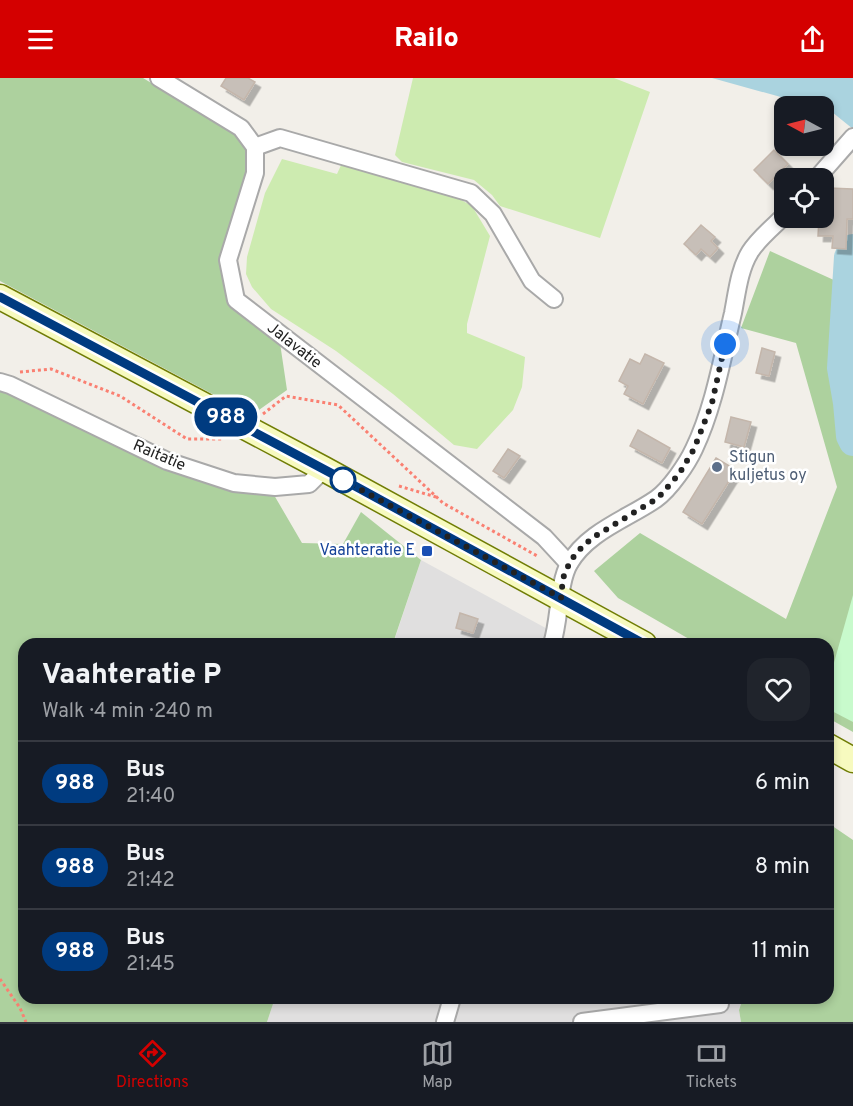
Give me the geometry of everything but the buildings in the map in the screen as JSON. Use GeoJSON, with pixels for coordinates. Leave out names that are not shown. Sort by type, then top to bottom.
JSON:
{"type":"FeatureCollection","features":[{"type":"Feature","properties":{"kind":"main road"},"geometry":{"type":"LineString","coordinates":[[0,297],[324,470],[564,580],[636,638]]}},
{"type":"Feature","properties":{"kind":"main road"},"geometry":{"type":"LineString","coordinates":[[834,749],[853,760]]}},
{"type":"Feature","properties":{"kind":"street"},"geometry":{"type":"LineString","coordinates":[[159,78],[241,128],[255,147],[280,138],[471,193],[493,214],[532,281],[554,299]]}},
{"type":"Feature","properties":{"kind":"street"},"geometry":{"type":"LineString","coordinates":[[827,168],[850,141]]}},
{"type":"Feature","properties":{"kind":"street","name":"Jalavatie"},"geometry":{"type":"LineString","coordinates":[[255,147],[255,173],[228,260],[236,300],[544,537],[564,580]]}},
{"type":"Feature","properties":{"kind":"street"},"geometry":{"type":"LineString","coordinates":[[554,638],[564,580],[576,553],[592,538],[658,498],[679,474],[694,449],[712,403],[741,273],[750,252],[774,226]]}},
{"type":"Feature","properties":{"kind":"street","name":"Raitatie"},"geometry":{"type":"LineString","coordinates":[[5,378],[10,385],[167,461],[234,483],[275,487],[309,484],[324,470]]}},
{"type":"Feature","properties":{"kind":"street"},"geometry":{"type":"LineString","coordinates":[[445,1022],[450,1004]]}},
{"type":"Feature","properties":{"kind":"street"},"geometry":{"type":"LineString","coordinates":[[582,1022],[720,1004]]}},
{"type":"Feature","properties":{"kind":"path"},"geometry":{"type":"LineString","coordinates":[[5,378],[51,369],[120,396],[187,439],[231,438]]}},
{"type":"Feature","properties":{"kind":"path"},"geometry":{"type":"LineString","coordinates":[[262,415],[286,396],[338,405],[443,503],[544,560],[564,580]]}},
{"type":"Feature","properties":{"kind":"path"},"geometry":{"type":"LineString","coordinates":[[395,485],[437,497]]}},
{"type":"Feature","properties":{"kind":"path"},"geometry":{"type":"LineString","coordinates":[[0,979],[20,1008],[26,1022]]}},
{"type":"Feature","properties":{"kind":"shaded area"},"geometry":{"type":"Polygon","coordinates":[[[421,560],[564,638],[395,638],[421,560]]]}},
{"type":"Feature","properties":{"kind":"shaded area"},"geometry":{"type":"Polygon","coordinates":[[[273,1004],[741,1004],[739,1010],[741,1022],[267,1022],[273,1004]]]}},
{"type":"Feature","properties":{"kind":"green space"},"geometry":{"type":"Polygon","coordinates":[[[0,78],[143,78],[238,135],[250,150],[248,174],[220,259],[228,303],[280,343],[287,390],[252,415],[0,281],[0,78]]]}},
{"type":"Feature","properties":{"kind":"green space"},"geometry":{"type":"Polygon","coordinates":[[[413,78],[614,78],[650,92],[600,238],[500,206],[492,195],[474,180],[402,162],[395,155],[413,78]]]}},
{"type":"Feature","properties":{"kind":"green space"},"geometry":{"type":"Polygon","coordinates":[[[282,159],[337,174],[342,163],[456,197],[472,206],[490,236],[467,324],[467,333],[525,357],[522,387],[513,410],[477,449],[454,445],[393,394],[336,351],[271,309],[252,287],[246,274],[247,257],[265,193],[282,159]]]}},
{"type":"Feature","properties":{"kind":"green space"},"geometry":{"type":"Polygon","coordinates":[[[770,251],[847,286],[841,368],[850,436],[853,442],[853,732],[834,721],[834,638],[687,638],[618,598],[594,571],[640,533],[786,619],[837,487],[796,343],[741,328],[770,251]]]}},
{"type":"Feature","properties":{"kind":"green space"},"geometry":{"type":"Polygon","coordinates":[[[0,388],[274,495],[302,543],[343,544],[361,512],[421,560],[395,638],[18,638],[18,1004],[273,1004],[267,1022],[0,1022],[0,388]]]}},
{"type":"Feature","properties":{"kind":"green space"},"geometry":{"type":"Polygon","coordinates":[[[853,595],[853,722],[834,712],[834,663],[853,595]]]}},
{"type":"Feature","properties":{"kind":"green space"},"geometry":{"type":"Polygon","coordinates":[[[834,827],[853,840],[853,1022],[741,1022],[739,1010],[741,1004],[834,1004],[834,827]]]}},
{"type":"Feature","properties":{"kind":"water"},"geometry":{"type":"Polygon","coordinates":[[[712,78],[853,78],[853,129],[834,114],[834,96],[777,96],[712,78]]]}},
{"type":"Feature","properties":{"kind":"waterway"},"geometry":{"type":"LineString","coordinates":[[853,248],[848,257],[841,368],[850,436],[853,442]]}},
{"type":"Feature","properties":{"kind":"bus line","name":"988"},"geometry":{"type":"LineString","coordinates":[[0,297],[344,480],[633,638]]}},
{"type":"Feature","properties":{"kind":"place","name":"Stigun kuljetus oy"},"geometry":{"type":"Point","coordinates":[717,467]}},
{"type":"Feature","properties":{"kind":"place","name":"Vaahteratie E"},"geometry":{"type":"Point","coordinates":[427,551]}},
{"type":"Feature","properties":{"kind":"route"},"geometry":{"type":"LineString","coordinates":[[343,480],[561,598],[563,578],[576,553],[592,538],[658,498],[679,474],[694,449],[712,403],[725,344]]}}]}
